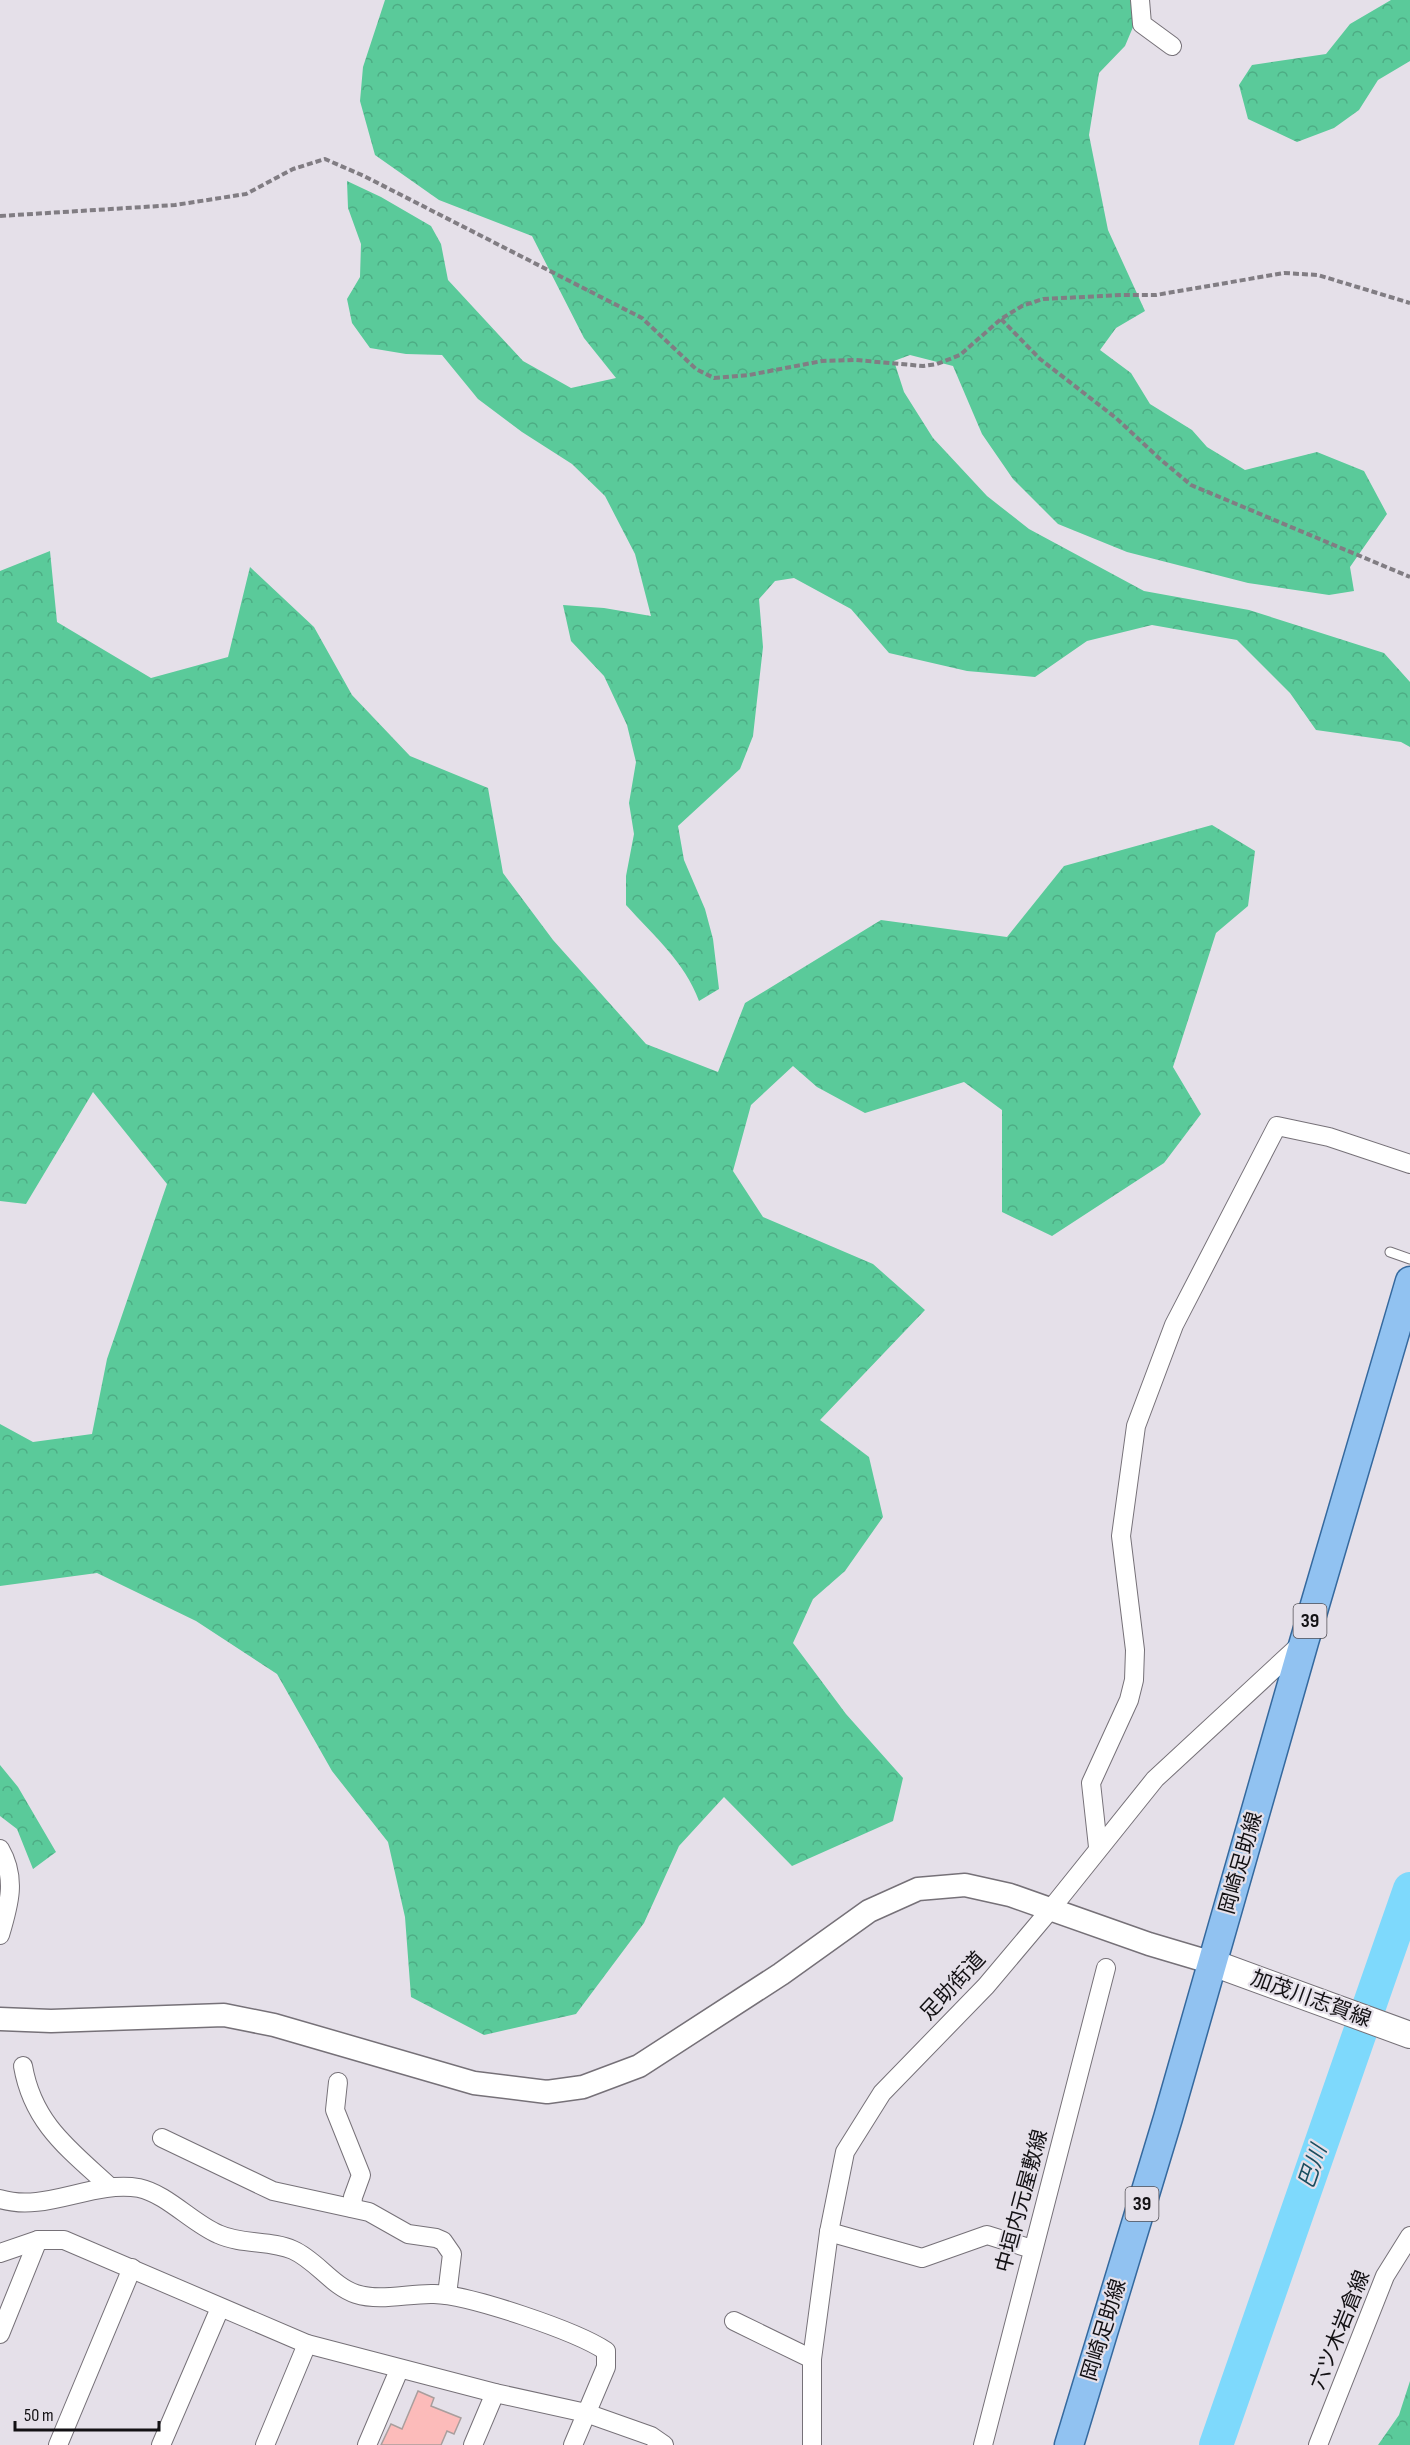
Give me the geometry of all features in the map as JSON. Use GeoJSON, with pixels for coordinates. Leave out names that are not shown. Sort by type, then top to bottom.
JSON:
{"type":"FeatureCollection","features":[{"type":"Feature","properties":{"kind":"main road","name":"岡崎足助線"},"geometry":{"type":"LineString","coordinates":[[1069,2445],[1213,1963],[1410,1281]]}},
{"type":"Feature","properties":{"kind":"main road","name":"加茂川志賀線"},"geometry":{"type":"LineString","coordinates":[[1213,1963],[1410,2035]]}},
{"type":"Feature","properties":{"kind":"street"},"geometry":{"type":"LineString","coordinates":[[1140,0],[1142,24],[1172,46]]}},
{"type":"Feature","properties":{"kind":"street"},"geometry":{"type":"LineString","coordinates":[[1098,1847],[1090,1783],[1129,1700],[1134,1680],[1136,1650],[1121,1536],[1136,1426],[1174,1324],[1277,1126],[1329,1137],[1410,1164]]}},
{"type":"Feature","properties":{"kind":"street","name":"足助街道"},"geometry":{"type":"LineString","coordinates":[[812,2445],[812,2359],[829,2232],[845,2152],[882,2093],[986,1986],[1155,1779],[1304,1642]]}},
{"type":"Feature","properties":{"kind":"street"},"geometry":{"type":"LineString","coordinates":[[0,1849],[11,1878],[10,1903],[0,1935]]}},
{"type":"Feature","properties":{"kind":"street"},"geometry":{"type":"LineString","coordinates":[[0,2019],[51,2021],[224,2015],[274,2025],[474,2083],[546,2092],[583,2087],[639,2066],[781,1974],[869,1911],[910,1892],[939,1886],[965,1885],[1010,1895],[1149,1944],[1213,1963]]}},
{"type":"Feature","properties":{"kind":"street","name":"中垣内元屋敷線"},"geometry":{"type":"LineString","coordinates":[[982,2445],[1106,1968]]}},
{"type":"Feature","properties":{"kind":"street"},"geometry":{"type":"LineString","coordinates":[[23,2066],[27,2088],[34,2107],[46,2124],[61,2142],[110,2187]]}},
{"type":"Feature","properties":{"kind":"street"},"geometry":{"type":"LineString","coordinates":[[338,2082],[335,2110],[361,2175],[353,2197],[352,2208]]}},
{"type":"Feature","properties":{"kind":"street"},"geometry":{"type":"LineString","coordinates":[[162,2139],[273,2191],[369,2212],[408,2234],[443,2241],[452,2254],[447,2295]]}},
{"type":"Feature","properties":{"kind":"street"},"geometry":{"type":"LineString","coordinates":[[0,2199],[13,2203],[30,2202],[110,2187],[141,2188],[155,2194],[220,2235],[236,2240],[292,2249],[356,2294],[381,2297],[447,2295],[493,2307],[571,2334],[606,2351],[606,2367],[573,2445]]}},
{"type":"Feature","properties":{"kind":"street"},"geometry":{"type":"LineString","coordinates":[[829,2232],[922,2258],[987,2235],[1032,2249]]}},
{"type":"Feature","properties":{"kind":"street","name":"六ツ木岩倉線"},"geometry":{"type":"LineString","coordinates":[[1318,2445],[1385,2276],[1410,2236]]}},
{"type":"Feature","properties":{"kind":"street"},"geometry":{"type":"LineString","coordinates":[[0,2334],[38,2240]]}},
{"type":"Feature","properties":{"kind":"street"},"geometry":{"type":"LineString","coordinates":[[0,2253],[38,2240],[64,2241],[307,2344],[399,2370],[586,2413],[651,2436],[664,2445]]}},
{"type":"Feature","properties":{"kind":"street"},"geometry":{"type":"LineString","coordinates":[[58,2445],[132,2268]]}},
{"type":"Feature","properties":{"kind":"street"},"geometry":{"type":"LineString","coordinates":[[161,2445],[220,2308]]}},
{"type":"Feature","properties":{"kind":"street"},"geometry":{"type":"LineString","coordinates":[[734,2321],[812,2359]]}},
{"type":"Feature","properties":{"kind":"street"},"geometry":{"type":"LineString","coordinates":[[265,2445],[307,2344]]}},
{"type":"Feature","properties":{"kind":"street"},"geometry":{"type":"LineString","coordinates":[[367,2445],[399,2370]]}},
{"type":"Feature","properties":{"kind":"street"},"geometry":{"type":"LineString","coordinates":[[473,2445],[495,2393]]}},
{"type":"Feature","properties":{"kind":"lane"},"geometry":{"type":"LineString","coordinates":[[1390,1252],[1410,1259]]}},
{"type":"Feature","properties":{"kind":"path"},"geometry":{"type":"LineString","coordinates":[[0,216],[176,205],[246,194],[293,169],[325,159],[364,176],[642,318],[696,369],[714,378],[739,376],[822,361],[856,360],[923,366],[937,364],[960,355],[1000,319],[1022,306],[1043,299],[1156,295],[1284,273],[1318,275],[1410,303]]}},
{"type":"Feature","properties":{"kind":"path"},"geometry":{"type":"LineString","coordinates":[[1000,319],[1040,359],[1116,417],[1191,485],[1410,577]]}},
{"type":"Feature","properties":{"kind":"green space"},"geometry":{"type":"Polygon","coordinates":[[[385,0],[1134,0],[1136,20],[1125,46],[1099,73],[1089,135],[1108,230],[1145,311],[1116,328],[1100,350],[1131,373],[1150,404],[1192,430],[1207,447],[1245,470],[1317,452],[1364,471],[1387,514],[1350,567],[1354,591],[1329,595],[1248,583],[1127,552],[1058,524],[1013,479],[982,434],[953,366],[910,355],[894,361],[904,392],[933,438],[987,496],[1029,529],[1144,591],[1249,610],[1384,653],[1410,682],[1410,747],[1401,742],[1316,730],[1290,693],[1237,640],[1152,625],[1087,641],[1035,677],[967,671],[889,653],[851,609],[794,578],[775,581],[759,599],[763,647],[753,736],[740,769],[678,826],[684,860],[705,909],[713,939],[719,989],[699,1001],[677,961],[626,905],[626,876],[634,834],[629,803],[636,762],[627,725],[604,676],[571,641],[563,605],[604,608],[651,616],[635,554],[605,496],[572,464],[522,432],[478,399],[442,355],[406,354],[370,348],[352,323],[347,299],[360,277],[361,244],[348,208],[347,181],[381,197],[431,226],[441,244],[448,280],[523,361],[571,388],[616,378],[584,338],[532,236],[439,200],[375,155],[360,101],[363,67],[385,0]]]}},
{"type":"Feature","properties":{"kind":"green space"},"geometry":{"type":"Polygon","coordinates":[[[1391,0],[1410,0],[1410,61],[1378,80],[1359,110],[1334,128],[1297,142],[1248,119],[1239,85],[1252,65],[1326,54],[1350,24],[1391,0]]]}},
{"type":"Feature","properties":{"kind":"green space"},"geometry":{"type":"Polygon","coordinates":[[[50,551],[57,622],[151,678],[228,657],[250,567],[314,627],[352,695],[410,756],[488,788],[503,873],[553,940],[646,1044],[718,1072],[745,1003],[881,920],[1007,937],[1064,866],[1212,825],[1255,851],[1248,906],[1216,933],[1173,1067],[1201,1114],[1164,1163],[1052,1236],[1002,1212],[1002,1110],[964,1082],[865,1113],[817,1087],[793,1066],[751,1105],[733,1171],[763,1217],[873,1264],[925,1310],[820,1420],[869,1457],[883,1517],[845,1571],[813,1599],[793,1643],[846,1714],[903,1778],[893,1821],[792,1866],[724,1797],[679,1846],[644,1923],[576,2014],[484,2035],[411,1997],[405,1917],[388,1842],[332,1771],[277,1674],[196,1621],[97,1573],[0,1586],[0,1424],[33,1442],[92,1434],[107,1359],[167,1184],[93,1092],[26,1204],[0,1201],[0,571],[50,551]]]}},
{"type":"Feature","properties":{"kind":"green space"},"geometry":{"type":"Polygon","coordinates":[[[0,1765],[18,1787],[56,1852],[33,1869],[17,1829],[0,1816],[0,1765]]]}},
{"type":"Feature","properties":{"kind":"green space"},"geometry":{"type":"Polygon","coordinates":[[[1410,2381],[1410,2445],[1378,2445],[1399,2415],[1410,2381]]]}},
{"type":"Feature","properties":{"kind":"building"},"geometry":{"type":"Polygon","coordinates":[[[418,2391],[434,2398],[431,2406],[461,2418],[454,2434],[447,2431],[441,2445],[381,2445],[391,2424],[402,2429],[418,2391]]]}},
{"type":"Feature","properties":{"kind":"waterway","name":"巴川"},"geometry":{"type":"LineString","coordinates":[[1216,2445],[1410,1889]]}}]}
